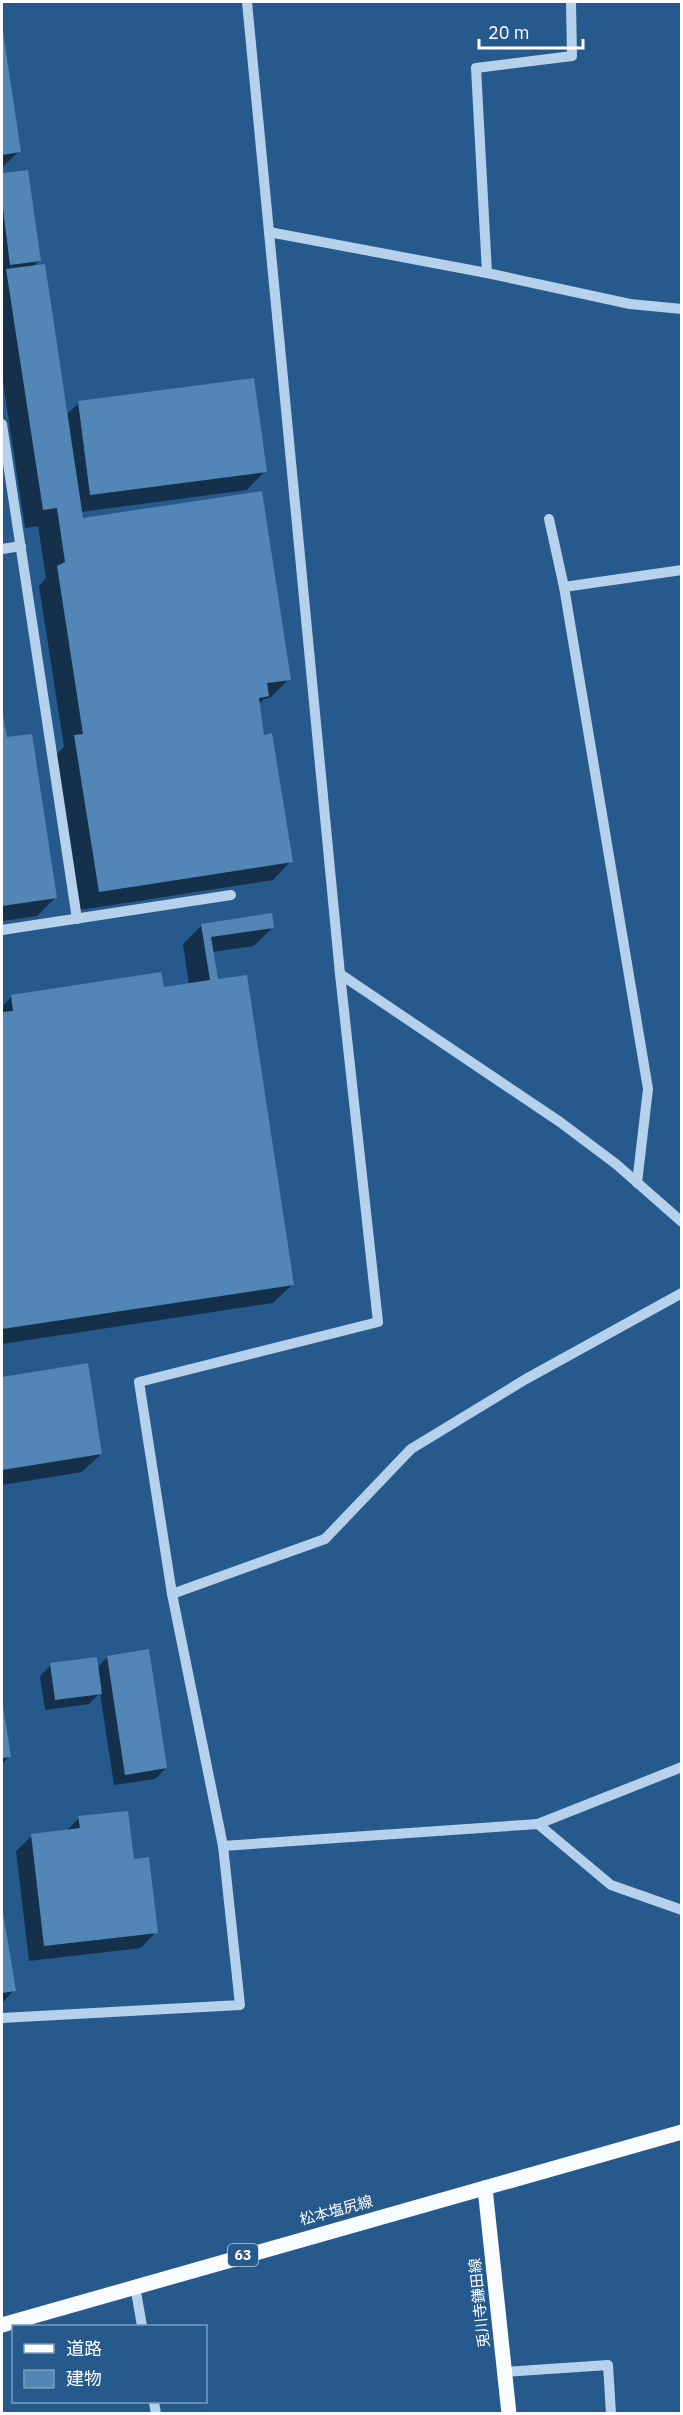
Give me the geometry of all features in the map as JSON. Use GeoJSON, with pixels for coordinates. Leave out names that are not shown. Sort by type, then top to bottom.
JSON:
{"type":"FeatureCollection","features":[{"type":"Feature","properties":{"kind":"main road","name":"松本塩尻線"},"geometry":{"type":"LineString","coordinates":[[2,2325],[681,2132]]}},
{"type":"Feature","properties":{"kind":"main road","name":"兎川寺鎌田線"},"geometry":{"type":"LineString","coordinates":[[485,2188],[509,2414]]}},
{"type":"Feature","properties":{"kind":"street"},"geometry":{"type":"LineString","coordinates":[[2,2018],[240,2005],[223,1846],[172,1594],[139,1382],[378,1322],[340,974],[247,2]]}},
{"type":"Feature","properties":{"kind":"street"},"geometry":{"type":"LineString","coordinates":[[487,273],[476,69],[572,56],[571,2]]}},
{"type":"Feature","properties":{"kind":"street"},"geometry":{"type":"LineString","coordinates":[[268,232],[487,273],[630,304],[681,309]]}},
{"type":"Feature","properties":{"kind":"street"},"geometry":{"type":"LineString","coordinates":[[2,424],[77,919]]}},
{"type":"Feature","properties":{"kind":"street"},"geometry":{"type":"LineString","coordinates":[[549,519],[564,587],[648,1089],[637,1183]]}},
{"type":"Feature","properties":{"kind":"street"},"geometry":{"type":"LineString","coordinates":[[2,549],[21,546]]}},
{"type":"Feature","properties":{"kind":"street"},"geometry":{"type":"LineString","coordinates":[[564,587],[681,570]]}},
{"type":"Feature","properties":{"kind":"street"},"geometry":{"type":"LineString","coordinates":[[2,930],[231,895]]}},
{"type":"Feature","properties":{"kind":"street"},"geometry":{"type":"LineString","coordinates":[[340,974],[560,1122],[616,1164],[681,1222]]}},
{"type":"Feature","properties":{"kind":"street"},"geometry":{"type":"LineString","coordinates":[[172,1594],[325,1539],[411,1449],[526,1379],[681,1293]]}},
{"type":"Feature","properties":{"kind":"street"},"geometry":{"type":"LineString","coordinates":[[223,1846],[538,1824],[681,1767]]}},
{"type":"Feature","properties":{"kind":"street"},"geometry":{"type":"LineString","coordinates":[[538,1824],[611,1885],[681,1910]]}},
{"type":"Feature","properties":{"kind":"street"},"geometry":{"type":"LineString","coordinates":[[135,2286],[142,2325]]}},
{"type":"Feature","properties":{"kind":"street"},"geometry":{"type":"LineString","coordinates":[[505,2372],[608,2365],[611,2414]]}},
{"type":"Feature","properties":{"kind":"building"},"geometry":{"type":"Polygon","coordinates":[[[2,25],[21,152],[2,155],[2,25]]]}},
{"type":"Feature","properties":{"kind":"building"},"geometry":{"type":"Polygon","coordinates":[[[28,170],[41,261],[10,265],[2,201],[2,173],[28,170]]]}},
{"type":"Feature","properties":{"kind":"building"},"geometry":{"type":"Polygon","coordinates":[[[45,264],[83,518],[262,491],[291,680],[267,683],[269,696],[259,698],[264,735],[272,733],[293,862],[99,892],[74,735],[83,734],[57,566],[65,562],[57,508],[43,510],[6,269],[45,264]]]}},
{"type":"Feature","properties":{"kind":"building"},"geometry":{"type":"Polygon","coordinates":[[[254,378],[267,472],[90,495],[78,401],[254,378]]]}},
{"type":"Feature","properties":{"kind":"building"},"geometry":{"type":"Polygon","coordinates":[[[2,710],[7,737],[32,734],[57,898],[2,906],[2,710]]]}},
{"type":"Feature","properties":{"kind":"building"},"geometry":{"type":"Polygon","coordinates":[[[272,913],[274,928],[211,937],[218,979],[247,975],[294,1285],[2,1329],[2,1012],[13,1011],[11,995],[161,972],[164,987],[210,980],[201,924],[272,913]]]}},
{"type":"Feature","properties":{"kind":"building"},"geometry":{"type":"Polygon","coordinates":[[[88,1363],[102,1454],[2,1470],[2,1377],[88,1363]]]}},
{"type":"Feature","properties":{"kind":"building"},"geometry":{"type":"Polygon","coordinates":[[[149,1649],[167,1768],[125,1775],[107,1656],[149,1649]]]}},
{"type":"Feature","properties":{"kind":"building"},"geometry":{"type":"Polygon","coordinates":[[[97,1657],[102,1694],[55,1700],[50,1663],[97,1657]]]}},
{"type":"Feature","properties":{"kind":"building"},"geometry":{"type":"Polygon","coordinates":[[[2,1700],[11,1757],[2,1758],[2,1700]]]}},
{"type":"Feature","properties":{"kind":"building"},"geometry":{"type":"Polygon","coordinates":[[[128,1811],[134,1859],[149,1857],[158,1933],[44,1946],[31,1834],[80,1828],[78,1816],[128,1811]]]}},
{"type":"Feature","properties":{"kind":"building"},"geometry":{"type":"Polygon","coordinates":[[[2,1907],[16,1991],[2,1993],[2,1907]]]}}]}
